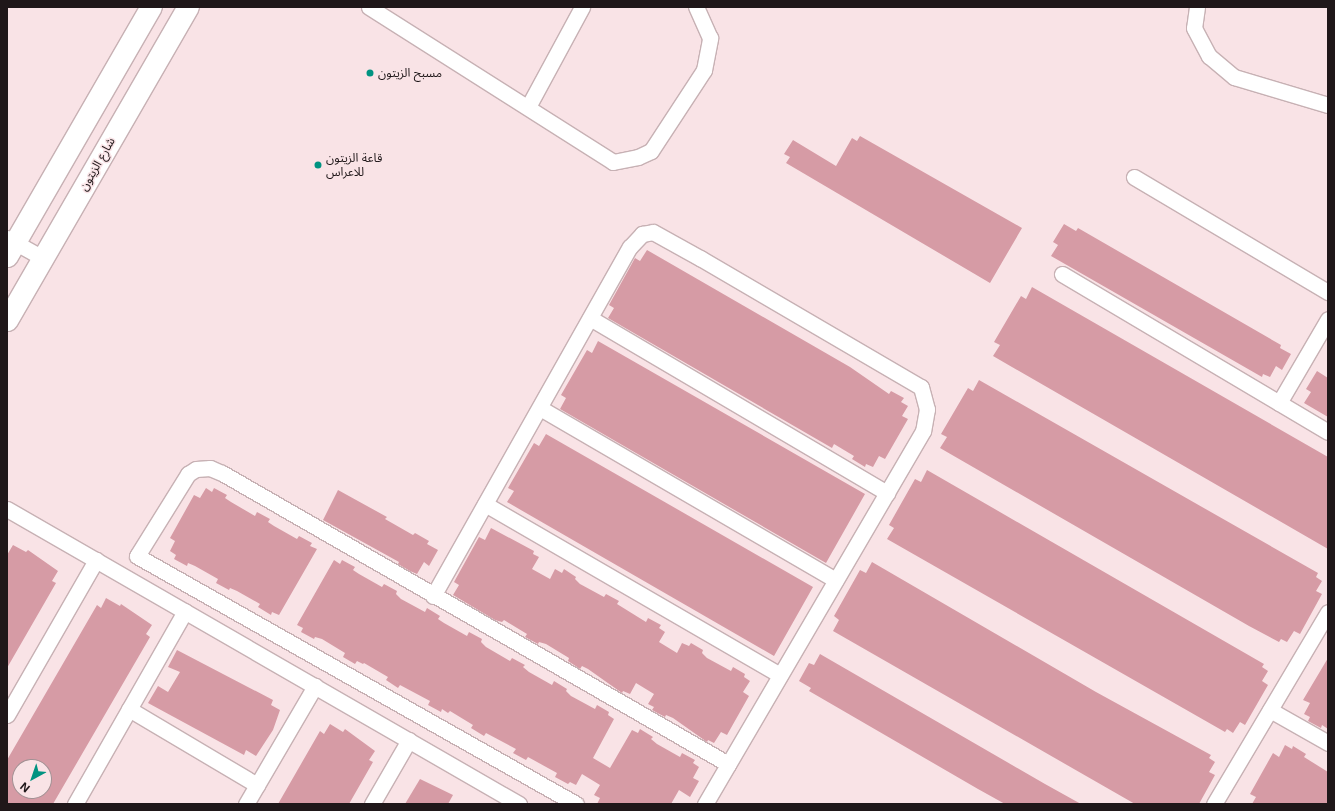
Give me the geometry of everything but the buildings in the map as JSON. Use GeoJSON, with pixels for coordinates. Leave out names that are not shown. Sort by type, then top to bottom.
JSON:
{"type":"FeatureCollection","features":[{"type":"Feature","properties":{"kind":"main road"},"geometry":{"type":"LineString","coordinates":[[10,246],[151,7]]}},
{"type":"Feature","properties":{"kind":"main road","name":"شارع الزيتون"},"geometry":{"type":"LineString","coordinates":[[7,320],[188,7]]}},
{"type":"Feature","properties":{"kind":"street"},"geometry":{"type":"LineString","coordinates":[[369,7],[614,162],[638,157],[652,151],[704,70],[710,38],[696,7]]}},
{"type":"Feature","properties":{"kind":"street"},"geometry":{"type":"LineString","coordinates":[[528,107],[582,7]]}},
{"type":"Feature","properties":{"kind":"street"},"geometry":{"type":"LineString","coordinates":[[1197,7],[1194,28],[1209,56],[1234,77],[1328,105]]}},
{"type":"Feature","properties":{"kind":"street"},"geometry":{"type":"LineString","coordinates":[[1134,177],[1328,292]]}},
{"type":"Feature","properties":{"kind":"street"},"geometry":{"type":"LineString","coordinates":[[433,596],[630,247],[642,234],[653,232],[921,387],[927,409],[923,431],[705,804]]}},
{"type":"Feature","properties":{"kind":"street"},"geometry":{"type":"LineString","coordinates":[[10,246],[43,258]]}},
{"type":"Feature","properties":{"kind":"street"},"geometry":{"type":"LineString","coordinates":[[1062,274],[1328,432]]}},
{"type":"Feature","properties":{"kind":"street"},"geometry":{"type":"LineString","coordinates":[[590,318],[887,493]]}},
{"type":"Feature","properties":{"kind":"street"},"geometry":{"type":"LineString","coordinates":[[1279,403],[1328,319]]}},
{"type":"Feature","properties":{"kind":"street"},"geometry":{"type":"LineString","coordinates":[[540,408],[836,580]]}},
{"type":"Feature","properties":{"kind":"street"},"geometry":{"type":"LineString","coordinates":[[576,804],[137,556],[188,474],[196,469],[210,468],[728,764]]}},
{"type":"Feature","properties":{"kind":"street"},"geometry":{"type":"LineString","coordinates":[[485,504],[780,675]]}},
{"type":"Feature","properties":{"kind":"street"},"geometry":{"type":"LineString","coordinates":[[7,509],[409,740],[500,799],[520,804]]}},
{"type":"Feature","properties":{"kind":"street"},"geometry":{"type":"LineString","coordinates":[[7,715],[96,560]]}},
{"type":"Feature","properties":{"kind":"street"},"geometry":{"type":"LineString","coordinates":[[75,804],[185,611]]}},
{"type":"Feature","properties":{"kind":"street"},"geometry":{"type":"LineString","coordinates":[[1221,802],[1270,710],[1326,619]]}},
{"type":"Feature","properties":{"kind":"street"},"geometry":{"type":"LineString","coordinates":[[246,804],[315,686]]}},
{"type":"Feature","properties":{"kind":"street"},"geometry":{"type":"LineString","coordinates":[[129,709],[257,785]]}},
{"type":"Feature","properties":{"kind":"street"},"geometry":{"type":"LineString","coordinates":[[1270,710],[1328,743]]}},
{"type":"Feature","properties":{"kind":"street"},"geometry":{"type":"LineString","coordinates":[[372,804],[409,740]]}},
{"type":"Feature","properties":{"kind":"place","name":"مسبح الزيتون"},"geometry":{"type":"Point","coordinates":[370,73]}},
{"type":"Feature","properties":{"kind":"place","name":"قاعة الزيتون للاعراس"},"geometry":{"type":"Point","coordinates":[318,165]}}]}
